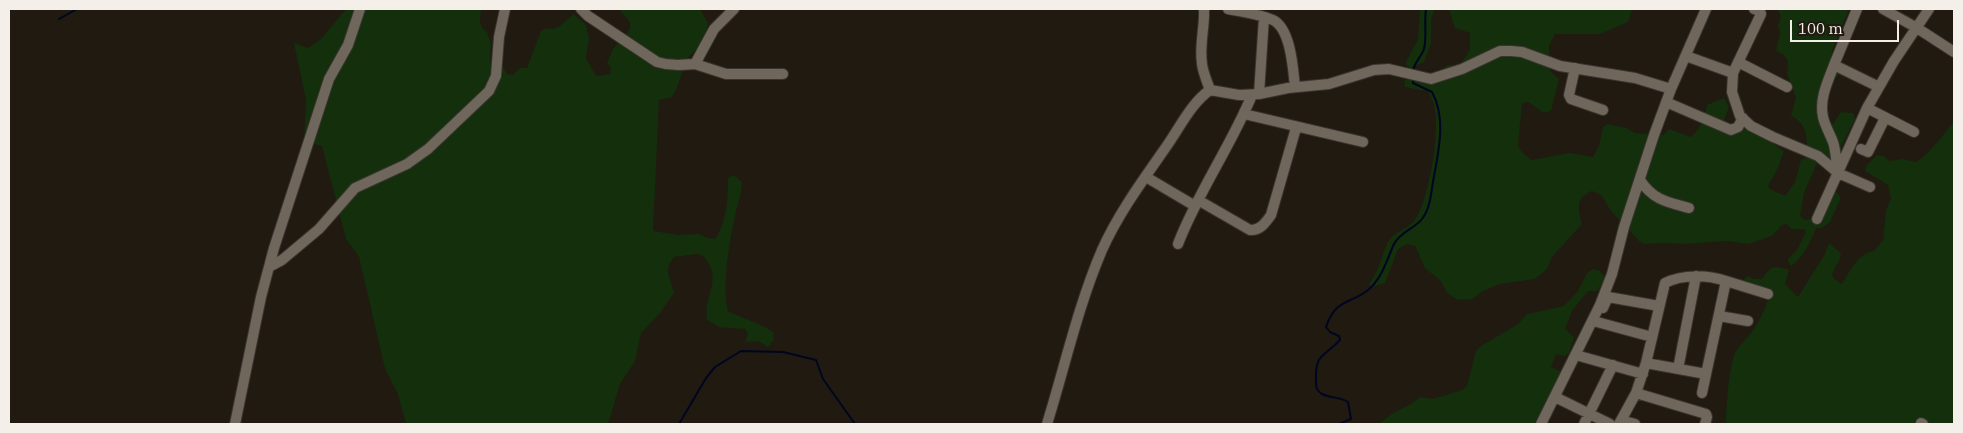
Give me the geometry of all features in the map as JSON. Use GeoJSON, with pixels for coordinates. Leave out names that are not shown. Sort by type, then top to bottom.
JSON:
{"type":"FeatureCollection","features":[{"type":"Feature","properties":{"kind":"street"},"geometry":{"type":"LineString","coordinates":[[235,424],[269,267],[329,79],[348,44],[360,9]]}},
{"type":"Feature","properties":{"kind":"street"},"geometry":{"type":"LineString","coordinates":[[269,267],[282,260],[319,229],[356,188],[407,164],[428,149],[489,91],[496,76],[499,37],[505,9]]}},
{"type":"Feature","properties":{"kind":"street"},"geometry":{"type":"LineString","coordinates":[[581,9],[588,16],[657,62],[670,65],[695,64],[726,74],[783,74]]}},
{"type":"Feature","properties":{"kind":"street"},"geometry":{"type":"LineString","coordinates":[[695,64],[714,29],[734,9]]}},
{"type":"Feature","properties":{"kind":"street"},"geometry":{"type":"LineString","coordinates":[[1204,9],[1202,63],[1210,90]]}},
{"type":"Feature","properties":{"kind":"street"},"geometry":{"type":"LineString","coordinates":[[1228,9],[1277,22],[1284,33],[1292,60],[1295,87]]}},
{"type":"Feature","properties":{"kind":"street"},"geometry":{"type":"LineString","coordinates":[[1578,355],[1612,274],[1624,227],[1666,102],[1706,9]]}},
{"type":"Feature","properties":{"kind":"street"},"geometry":{"type":"LineString","coordinates":[[1754,9],[1760,11],[1761,14],[1733,73],[1732,92],[1740,116],[1751,126],[1818,156],[1838,173],[1870,187]]}},
{"type":"Feature","properties":{"kind":"street"},"geometry":{"type":"LineString","coordinates":[[1838,173],[1835,150],[1825,124],[1822,108],[1824,90],[1857,9]]}},
{"type":"Feature","properties":{"kind":"street"},"geometry":{"type":"LineString","coordinates":[[1883,9],[1954,52]]}},
{"type":"Feature","properties":{"kind":"street"},"geometry":{"type":"LineString","coordinates":[[1817,219],[1867,108],[1929,9]]}},
{"type":"Feature","properties":{"kind":"street"},"geometry":{"type":"LineString","coordinates":[[1178,244],[1196,203],[1256,94],[1264,17]]}},
{"type":"Feature","properties":{"kind":"street"},"geometry":{"type":"LineString","coordinates":[[1047,424],[1082,305],[1102,252],[1124,211],[1188,114],[1204,94],[1210,90],[1239,95],[1256,94],[1295,87],[1329,84],[1389,69],[1431,79],[1462,69],[1500,51],[1522,52],[1560,66],[1634,78],[1671,89]]}},
{"type":"Feature","properties":{"kind":"street"},"geometry":{"type":"LineString","coordinates":[[1686,56],[1733,73]]}},
{"type":"Feature","properties":{"kind":"street"},"geometry":{"type":"LineString","coordinates":[[1738,62],[1787,87]]}},
{"type":"Feature","properties":{"kind":"street"},"geometry":{"type":"LineString","coordinates":[[1834,65],[1879,87]]}},
{"type":"Feature","properties":{"kind":"street"},"geometry":{"type":"LineString","coordinates":[[1575,68],[1569,95],[1571,99],[1603,110]]}},
{"type":"Feature","properties":{"kind":"street"},"geometry":{"type":"LineString","coordinates":[[1666,102],[1731,130],[1738,127],[1743,118]]}},
{"type":"Feature","properties":{"kind":"street"},"geometry":{"type":"LineString","coordinates":[[1867,108],[1914,132]]}},
{"type":"Feature","properties":{"kind":"street"},"geometry":{"type":"LineString","coordinates":[[1244,114],[1296,128],[1363,142]]}},
{"type":"Feature","properties":{"kind":"street"},"geometry":{"type":"LineString","coordinates":[[1861,148],[1868,152],[1886,118]]}},
{"type":"Feature","properties":{"kind":"street"},"geometry":{"type":"LineString","coordinates":[[1146,177],[1250,230],[1256,230],[1262,226],[1271,214],[1296,128]]}},
{"type":"Feature","properties":{"kind":"street"},"geometry":{"type":"LineString","coordinates":[[1640,180],[1648,192],[1655,197],[1689,208]]}},
{"type":"Feature","properties":{"kind":"street"},"geometry":{"type":"LineString","coordinates":[[1678,369],[1696,276]]}},
{"type":"Feature","properties":{"kind":"street"},"geometry":{"type":"LineString","coordinates":[[1635,424],[1620,422],[1643,374],[1665,283],[1696,276],[1726,281],[1768,294]]}},
{"type":"Feature","properties":{"kind":"street"},"geometry":{"type":"LineString","coordinates":[[1702,393],[1726,281]]}},
{"type":"Feature","properties":{"kind":"street"},"geometry":{"type":"LineString","coordinates":[[1541,424],[1597,322],[1608,297],[1660,306]]}},
{"type":"Feature","properties":{"kind":"street"},"geometry":{"type":"LineString","coordinates":[[1719,316],[1748,321]]}},
{"type":"Feature","properties":{"kind":"street"},"geometry":{"type":"LineString","coordinates":[[1597,322],[1652,337]]}},
{"type":"Feature","properties":{"kind":"street"},"geometry":{"type":"LineString","coordinates":[[1578,355],[1643,374]]}},
{"type":"Feature","properties":{"kind":"street"},"geometry":{"type":"LineString","coordinates":[[1646,363],[1706,374]]}},
{"type":"Feature","properties":{"kind":"street"},"geometry":{"type":"LineString","coordinates":[[1584,424],[1613,365]]}},
{"type":"Feature","properties":{"kind":"street"},"geometry":{"type":"LineString","coordinates":[[1636,392],[1706,414],[1705,424]]}},
{"type":"Feature","properties":{"kind":"street"},"geometry":{"type":"LineString","coordinates":[[1555,397],[1610,424]]}},
{"type":"Feature","properties":{"kind":"green space"},"geometry":{"type":"Polygon","coordinates":[[[346,9],[481,9],[480,21],[482,28],[487,32],[491,44],[490,61],[502,65],[507,74],[513,75],[520,68],[527,68],[541,31],[561,25],[574,14],[586,25],[589,38],[586,58],[596,76],[610,74],[611,68],[607,63],[613,49],[630,29],[630,22],[619,9],[700,9],[708,23],[707,30],[698,48],[687,58],[672,97],[659,100],[653,231],[679,235],[698,234],[715,239],[724,218],[728,178],[734,175],[742,182],[727,264],[726,300],[728,311],[773,332],[774,339],[768,347],[758,341],[745,342],[748,334],[745,329],[719,327],[707,320],[708,302],[713,279],[709,264],[702,255],[674,257],[668,270],[674,293],[660,313],[641,333],[635,361],[620,384],[608,424],[406,424],[398,394],[385,369],[359,257],[346,239],[322,146],[304,141],[306,100],[294,43],[308,48],[321,39],[346,9]]]}},
{"type":"Feature","properties":{"kind":"green space"},"geometry":{"type":"Polygon","coordinates":[[[1420,9],[1435,9],[1431,19],[1431,43],[1424,62],[1411,68],[1405,64],[1418,39],[1420,9]]]}},
{"type":"Feature","properties":{"kind":"green space"},"geometry":{"type":"Polygon","coordinates":[[[1449,9],[1632,9],[1628,22],[1600,34],[1555,34],[1549,46],[1550,71],[1559,79],[1551,111],[1544,113],[1528,102],[1522,103],[1518,145],[1521,151],[1531,160],[1570,153],[1593,157],[1599,146],[1603,127],[1608,124],[1626,128],[1635,133],[1663,135],[1669,129],[1691,137],[1698,130],[1702,122],[1707,105],[1724,98],[1729,107],[1723,123],[1726,129],[1737,133],[1744,127],[1751,129],[1784,151],[1778,168],[1768,186],[1770,189],[1785,196],[1795,182],[1801,160],[1805,159],[1807,140],[1801,124],[1791,116],[1796,97],[1787,74],[1788,61],[1784,55],[1776,51],[1780,33],[1778,26],[1780,13],[1777,9],[1849,9],[1832,51],[1830,66],[1839,74],[1829,85],[1821,85],[1818,101],[1818,118],[1833,124],[1841,112],[1853,113],[1855,119],[1830,168],[1817,163],[1804,193],[1800,216],[1805,220],[1811,219],[1815,210],[1834,189],[1841,198],[1830,222],[1822,228],[1816,228],[1803,254],[1791,266],[1788,259],[1797,250],[1806,232],[1804,229],[1791,229],[1787,224],[1782,225],[1772,236],[1748,244],[1727,241],[1645,244],[1639,241],[1611,211],[1601,195],[1592,191],[1583,197],[1579,204],[1582,224],[1552,257],[1547,269],[1535,279],[1500,284],[1483,291],[1472,299],[1458,300],[1447,293],[1441,281],[1425,268],[1415,246],[1407,244],[1398,249],[1385,283],[1371,287],[1369,284],[1388,242],[1394,235],[1415,220],[1420,210],[1426,194],[1434,155],[1436,116],[1433,101],[1427,91],[1404,87],[1405,80],[1428,77],[1448,65],[1460,65],[1470,50],[1470,33],[1455,28],[1449,9]]]}},
{"type":"Feature","properties":{"kind":"green space"},"geometry":{"type":"Polygon","coordinates":[[[1954,122],[1954,424],[1726,424],[1728,386],[1731,366],[1736,351],[1759,321],[1771,291],[1742,282],[1747,276],[1762,279],[1773,267],[1784,268],[1789,270],[1785,284],[1798,297],[1825,254],[1829,243],[1841,253],[1832,274],[1834,279],[1842,284],[1851,268],[1859,259],[1868,252],[1874,251],[1883,240],[1886,211],[1891,198],[1888,185],[1865,171],[1867,165],[1877,155],[1884,156],[1889,161],[1903,159],[1916,162],[1933,148],[1954,122]]]}},
{"type":"Feature","properties":{"kind":"green space"},"geometry":{"type":"Polygon","coordinates":[[[1593,269],[1600,271],[1605,278],[1597,291],[1588,291],[1572,311],[1565,329],[1574,337],[1569,353],[1565,356],[1556,354],[1551,367],[1561,372],[1534,424],[1379,424],[1420,397],[1433,399],[1462,390],[1467,386],[1476,351],[1481,346],[1518,324],[1527,314],[1564,306],[1578,291],[1587,273],[1593,269]]]}},
{"type":"Feature","properties":{"kind":"waterway"},"geometry":{"type":"LineString","coordinates":[[59,19],[77,9]]}},
{"type":"Feature","properties":{"kind":"waterway"},"geometry":{"type":"LineString","coordinates":[[1413,71],[1424,49],[1426,9]]}},
{"type":"Feature","properties":{"kind":"waterway"},"geometry":{"type":"LineString","coordinates":[[1339,424],[1351,419],[1348,402],[1322,394],[1316,387],[1316,372],[1319,360],[1340,340],[1339,336],[1330,332],[1326,327],[1334,311],[1344,303],[1361,295],[1373,285],[1381,275],[1394,244],[1403,233],[1422,219],[1430,201],[1439,148],[1439,113],[1437,102],[1432,92],[1413,83],[1413,78]]}},
{"type":"Feature","properties":{"kind":"waterway"},"geometry":{"type":"LineString","coordinates":[[679,424],[706,378],[715,367],[741,351],[783,352],[816,360],[823,379],[855,424]]}}]}
